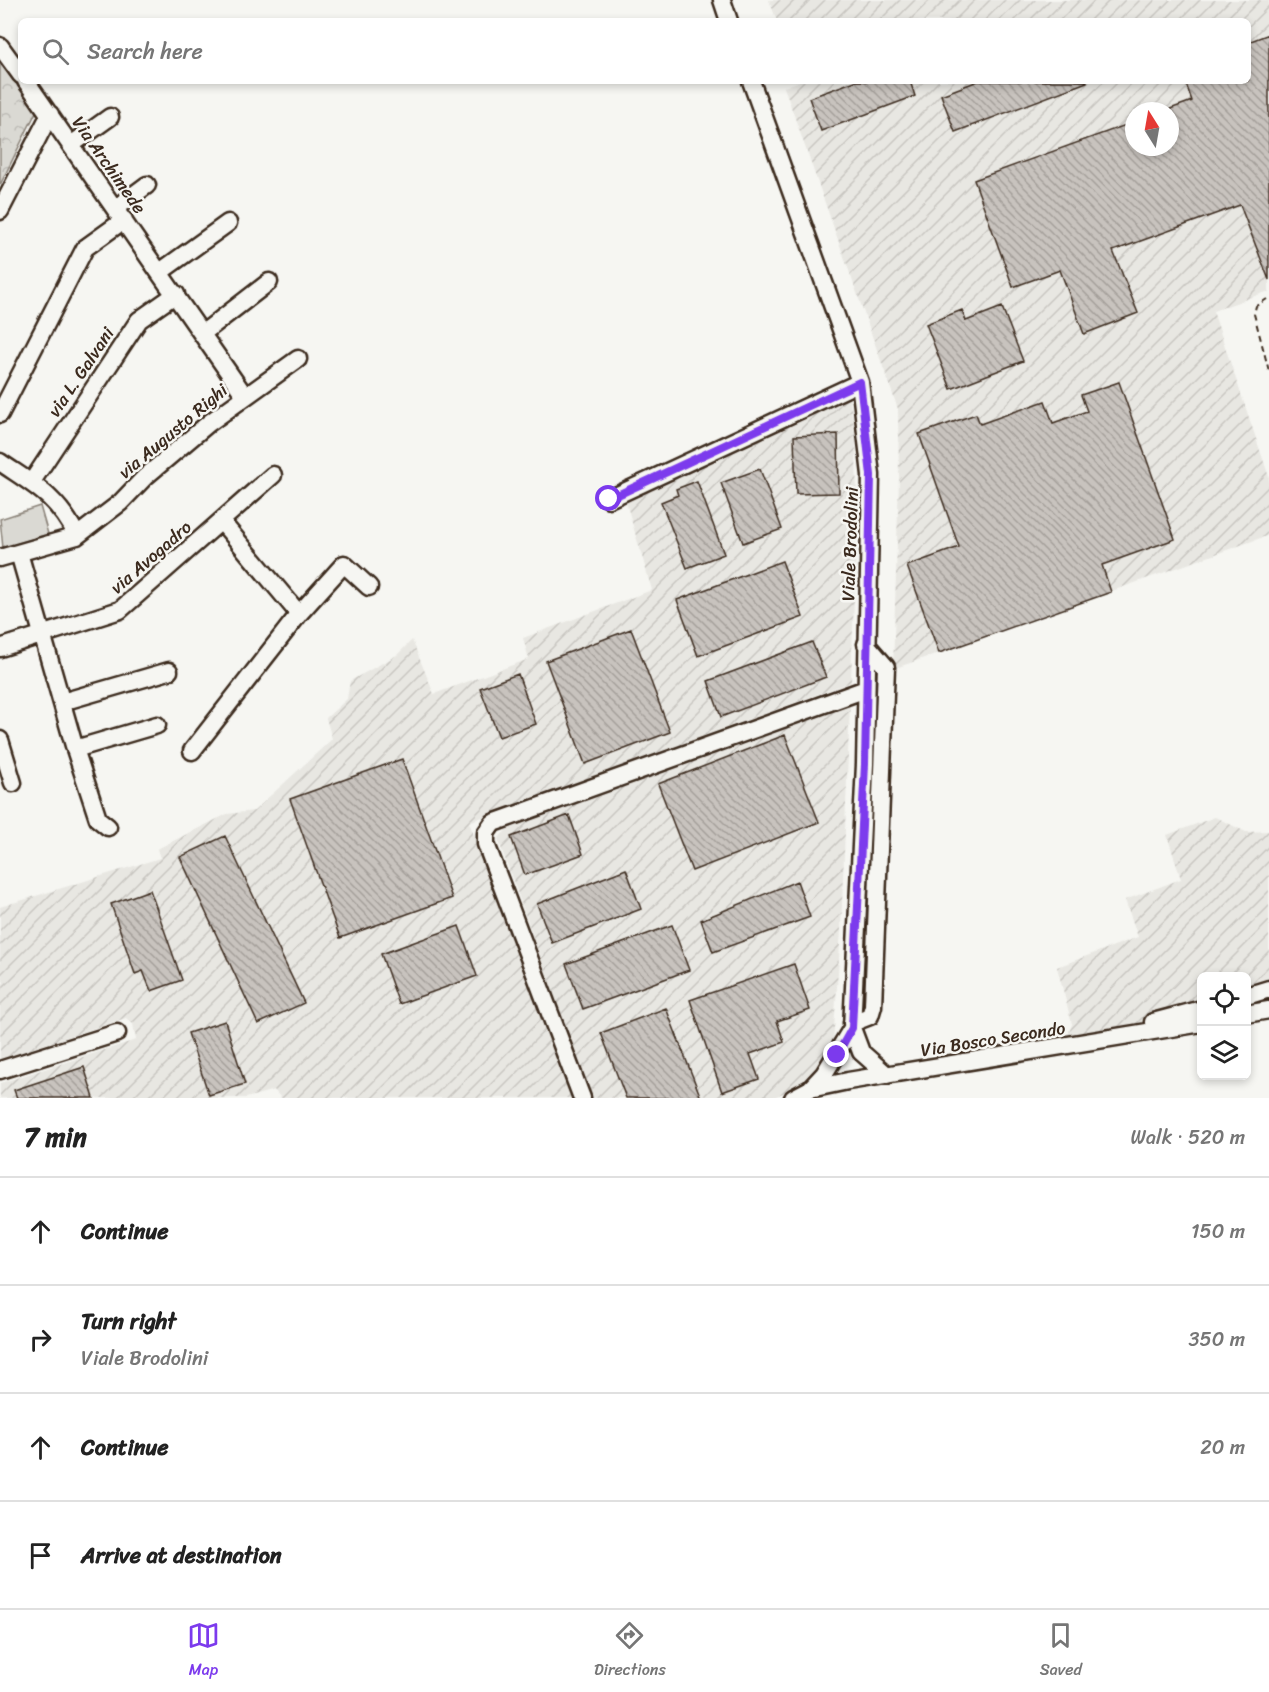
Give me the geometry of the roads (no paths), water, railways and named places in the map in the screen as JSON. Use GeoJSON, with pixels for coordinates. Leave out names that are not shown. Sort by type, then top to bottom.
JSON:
{"type":"FeatureCollection","features":[{"type":"Feature","properties":{"kind":"street"},"geometry":{"type":"LineString","coordinates":[[722,0],[728,18]]}},
{"type":"Feature","properties":{"kind":"street"},"geometry":{"type":"LineString","coordinates":[[0,46],[18,71]]}},
{"type":"Feature","properties":{"kind":"street","name":"Via Archimede"},"geometry":{"type":"LineString","coordinates":[[28,84],[245,396]]}},
{"type":"Feature","properties":{"kind":"street","name":"Viale Brodolini"},"geometry":{"type":"LineString","coordinates":[[752,84],[860,382],[871,475],[865,764],[852,1026]]}},
{"type":"Feature","properties":{"kind":"street"},"geometry":{"type":"LineString","coordinates":[[0,211],[50,114]]}},
{"type":"Feature","properties":{"kind":"street"},"geometry":{"type":"LineString","coordinates":[[71,145],[110,117]]}},
{"type":"Feature","properties":{"kind":"street"},"geometry":{"type":"LineString","coordinates":[[0,414],[85,248],[147,185]]}},
{"type":"Feature","properties":{"kind":"street"},"geometry":{"type":"LineString","coordinates":[[160,272],[228,223]]}},
{"type":"Feature","properties":{"kind":"street"},"geometry":{"type":"LineString","coordinates":[[203,333],[269,282]]}},
{"type":"Feature","properties":{"kind":"street","name":"via L. Galvani"},"geometry":{"type":"LineString","coordinates":[[31,483],[139,320],[176,294]]}},
{"type":"Feature","properties":{"kind":"street","name":"via Augusto Righi"},"geometry":{"type":"LineString","coordinates":[[77,536],[120,503],[145,477],[209,423],[298,359]]}},
{"type":"Feature","properties":{"kind":"street"},"geometry":{"type":"LineString","coordinates":[[609,499],[860,382]]}},
{"type":"Feature","properties":{"kind":"street"},"geometry":{"type":"LineString","coordinates":[[0,462],[45,491],[67,516],[77,536],[0,558]]}},
{"type":"Feature","properties":{"kind":"street","name":"via Avogadro"},"geometry":{"type":"LineString","coordinates":[[0,648],[120,610],[273,475]]}},
{"type":"Feature","properties":{"kind":"street"},"geometry":{"type":"LineString","coordinates":[[221,520],[299,614]]}},
{"type":"Feature","properties":{"kind":"street"},"geometry":{"type":"LineString","coordinates":[[19,553],[75,749],[98,819],[108,827]]}},
{"type":"Feature","properties":{"kind":"street"},"geometry":{"type":"LineString","coordinates":[[192,751],[299,614],[344,564],[369,587]]}},
{"type":"Feature","properties":{"kind":"street"},"geometry":{"type":"LineString","coordinates":[[804,1094],[837,1055],[852,1026],[870,1016],[873,1006],[886,667],[866,644]]}},
{"type":"Feature","properties":{"kind":"street"},"geometry":{"type":"LineString","coordinates":[[62,702],[169,671]]}},
{"type":"Feature","properties":{"kind":"street"},"geometry":{"type":"LineString","coordinates":[[582,1098],[486,844],[489,828],[493,823],[866,689]]}},
{"type":"Feature","properties":{"kind":"street"},"geometry":{"type":"LineString","coordinates":[[75,749],[157,725]]}},
{"type":"Feature","properties":{"kind":"street"},"geometry":{"type":"LineString","coordinates":[[0,740],[13,783]]}},
{"type":"Feature","properties":{"kind":"street"},"geometry":{"type":"LineString","coordinates":[[1251,994],[1269,989]]}},
{"type":"Feature","properties":{"kind":"street"},"geometry":{"type":"LineString","coordinates":[[1108,1040],[1124,1029],[1197,1010]]}},
{"type":"Feature","properties":{"kind":"street"},"geometry":{"type":"LineString","coordinates":[[1251,1013],[1269,1010]]}},
{"type":"Feature","properties":{"kind":"street","name":"Via Bosco Secondo"},"geometry":{"type":"LineString","coordinates":[[804,1094],[850,1081],[1197,1024]]}},
{"type":"Feature","properties":{"kind":"street"},"geometry":{"type":"LineString","coordinates":[[852,1026],[861,1052],[887,1075]]}},
{"type":"Feature","properties":{"kind":"street"},"geometry":{"type":"LineString","coordinates":[[0,1070],[117,1033]]}},
{"type":"Feature","properties":{"kind":"street"},"geometry":{"type":"LineString","coordinates":[[850,1081],[861,1052]]}},
{"type":"Feature","properties":{"kind":"street"},"geometry":{"type":"LineString","coordinates":[[837,1055],[850,1081]]}}]}
